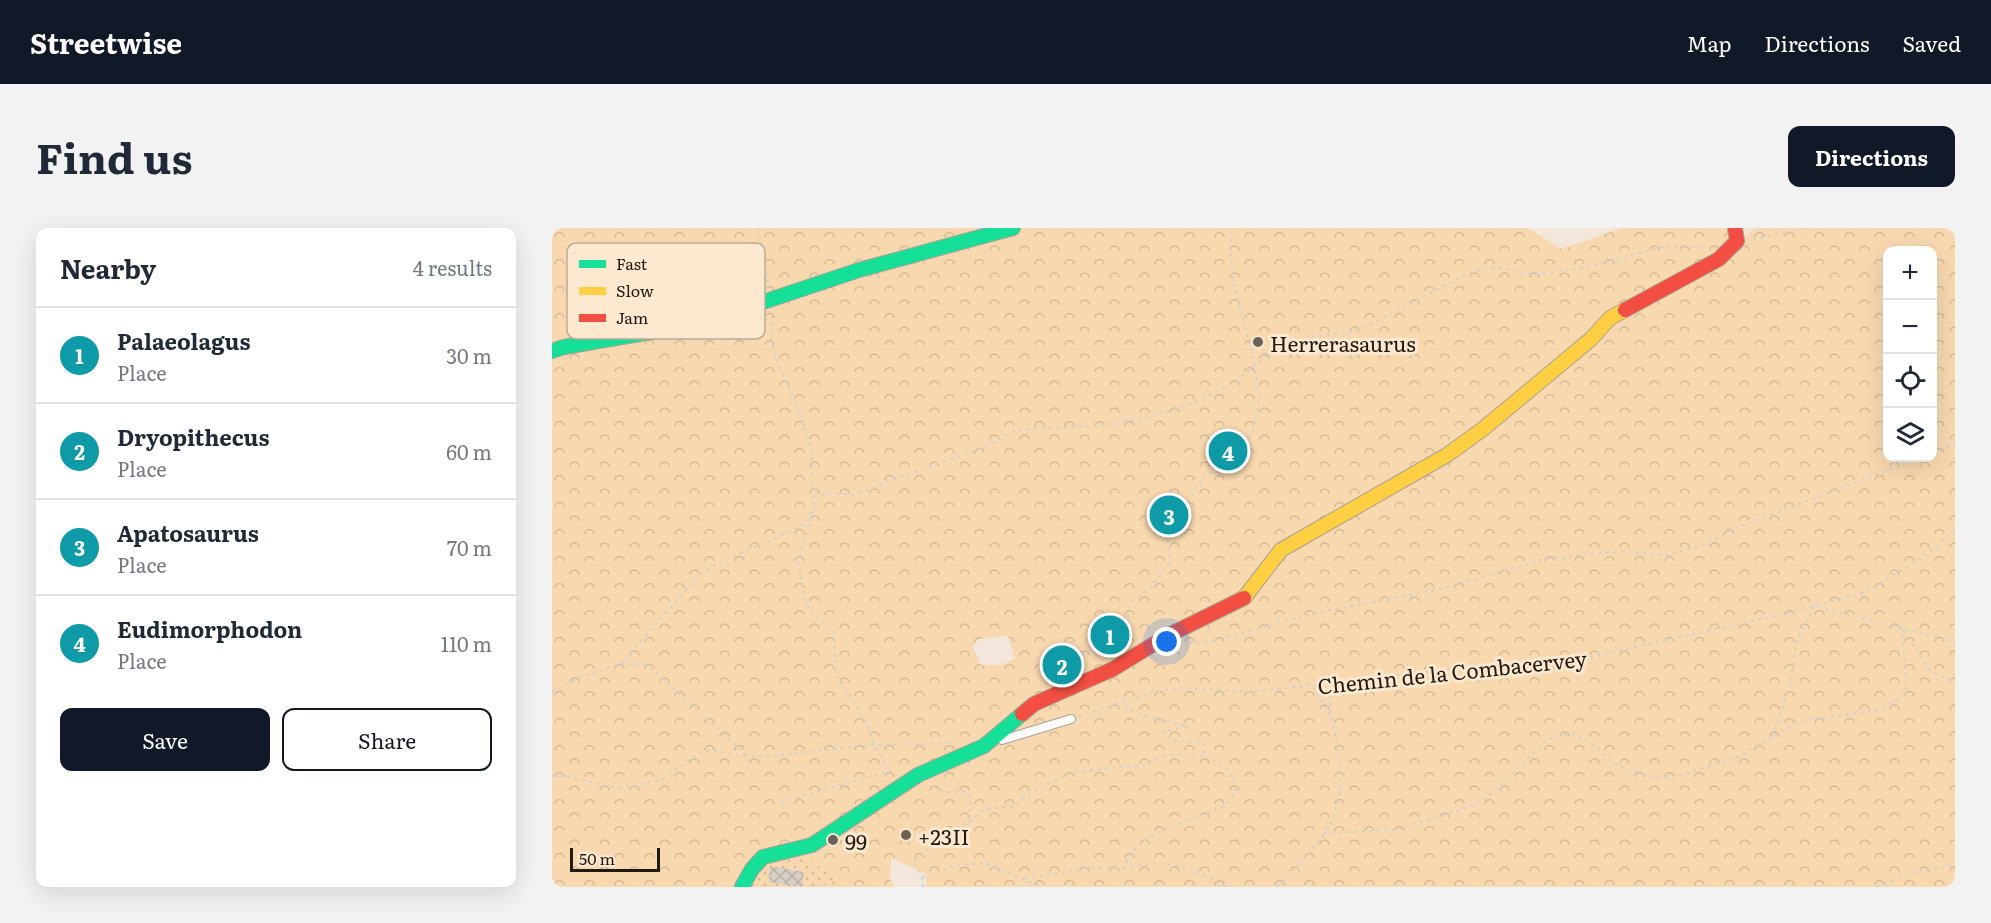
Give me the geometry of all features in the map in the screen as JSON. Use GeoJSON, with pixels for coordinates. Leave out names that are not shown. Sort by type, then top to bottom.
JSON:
{"type":"FeatureCollection","features":[{"type":"Feature","properties":{"kind":"street"},"geometry":{"type":"LineString","coordinates":[[765,301],[859,270],[1013,228]]}},
{"type":"Feature","properties":{"kind":"street"},"geometry":{"type":"LineString","coordinates":[[742,887],[752,869],[763,857],[812,845],[918,775],[984,746],[1034,704],[1113,669],[1167,636],[1243,599],[1281,550],[1447,454],[1483,429],[1591,339],[1610,318],[1719,259],[1736,235]]}},
{"type":"Feature","properties":{"kind":"street"},"geometry":{"type":"LineString","coordinates":[[552,351],[610,339]]}},
{"type":"Feature","properties":{"kind":"lane"},"geometry":{"type":"LineString","coordinates":[[984,746],[1071,719]]}},
{"type":"Feature","properties":{"kind":"path"},"geometry":{"type":"LineString","coordinates":[[758,228],[761,243]]}},
{"type":"Feature","properties":{"kind":"path"},"geometry":{"type":"LineString","coordinates":[[1064,673],[1087,651],[1114,646],[1128,620],[1130,603],[1150,588],[1170,562],[1168,540],[1192,495],[1205,476],[1233,459],[1252,433],[1259,395],[1255,365],[1233,280],[1230,246],[1233,228]]}},
{"type":"Feature","properties":{"kind":"path"},"geometry":{"type":"LineString","coordinates":[[1736,235],[1777,235],[1806,228]]}},
{"type":"Feature","properties":{"kind":"path"},"geometry":{"type":"LineString","coordinates":[[620,664],[699,576],[711,567],[804,525],[821,496],[827,493],[854,495],[972,452],[1013,432],[1037,428],[1096,426],[1157,415],[1186,406],[1234,383],[1270,352],[1314,336],[1358,331],[1473,271],[1497,267],[1527,274],[1550,273],[1583,268],[1663,246],[1715,247]]}},
{"type":"Feature","properties":{"kind":"path"},"geometry":{"type":"LineString","coordinates":[[765,264],[772,299],[771,340],[780,369],[802,418],[811,448],[814,507],[798,562],[806,604],[815,616],[834,631],[835,672],[867,723],[874,745],[891,771],[781,802]]}},
{"type":"Feature","properties":{"kind":"path"},"geometry":{"type":"LineString","coordinates":[[1937,450],[1955,444]]}},
{"type":"Feature","properties":{"kind":"path"},"geometry":{"type":"LineString","coordinates":[[1189,644],[1211,642],[1314,613],[1436,590],[1552,557],[1562,559],[1580,554],[1621,552],[1668,555],[1708,543],[1734,528],[1908,462]]}},
{"type":"Feature","properties":{"kind":"path","name":"Chemin de la Combacervey"},"geometry":{"type":"LineString","coordinates":[[1071,719],[1153,692],[1180,688],[1251,692],[1487,665],[1558,664],[1863,593],[1922,558],[1955,529]]}},
{"type":"Feature","properties":{"kind":"path"},"geometry":{"type":"LineString","coordinates":[[1772,737],[1789,689],[1797,639],[1814,606],[1950,640],[1955,645]]}},
{"type":"Feature","properties":{"kind":"path"},"geometry":{"type":"LineString","coordinates":[[1902,628],[1931,672],[1955,682]]}},
{"type":"Feature","properties":{"kind":"path"},"geometry":{"type":"LineString","coordinates":[[1324,833],[1396,831],[1463,809],[1487,798],[1537,749],[1550,739],[1563,735],[1573,734],[1588,741],[1617,765],[1644,775],[1659,778],[1675,777],[1739,757],[1798,721],[1876,711],[1899,699],[1907,687],[1902,628]]}},
{"type":"Feature","properties":{"kind":"path"},"geometry":{"type":"LineString","coordinates":[[552,692],[575,680],[620,664],[647,665],[748,756]]}},
{"type":"Feature","properties":{"kind":"path"},"geometry":{"type":"LineString","coordinates":[[1277,887],[1330,825],[1338,801],[1339,773],[1329,698],[1333,688],[1363,678]]}},
{"type":"Feature","properties":{"kind":"path"},"geometry":{"type":"LineString","coordinates":[[1313,686],[1332,718]]}},
{"type":"Feature","properties":{"kind":"path"},"geometry":{"type":"LineString","coordinates":[[1120,702],[1139,715],[1186,726],[1163,732],[1171,740],[1204,743],[1205,756]]}},
{"type":"Feature","properties":{"kind":"path"},"geometry":{"type":"LineString","coordinates":[[552,776],[564,776],[611,787],[635,786],[663,779],[698,754],[711,750],[763,757],[874,745],[948,743]]}},
{"type":"Feature","properties":{"kind":"path"},"geometry":{"type":"LineString","coordinates":[[923,887],[922,877],[913,862],[957,827],[968,823],[984,808],[1014,806],[1032,792],[1072,771],[1143,765],[1166,755],[1205,756],[1228,771],[1236,788],[1232,799],[1219,809],[1165,829],[1138,845],[1128,857],[1123,868]]}},
{"type":"Feature","properties":{"kind":"path"},"geometry":{"type":"LineString","coordinates":[[932,770],[936,788],[947,792],[963,791],[971,799],[968,823]]}},
{"type":"Feature","properties":{"kind":"path"},"geometry":{"type":"LineString","coordinates":[[922,877],[958,865],[985,863],[1043,887]]}},
{"type":"Feature","properties":{"kind":"path"},"geometry":{"type":"LineString","coordinates":[[1025,879],[1087,868],[1123,868],[1168,863],[1188,868],[1226,887]]}},
{"type":"Feature","properties":{"kind":"path"},"geometry":{"type":"LineString","coordinates":[[1877,887],[1910,873],[1955,864]]}},
{"type":"Feature","properties":{"kind":"green space"},"geometry":{"type":"Polygon","coordinates":[[[552,228],[1528,228],[1562,249],[1622,228],[1735,228],[1738,241],[1756,228],[1955,228],[1955,887],[926,887],[926,874],[891,858],[890,879],[894,887],[822,887],[835,880],[803,853],[762,854],[731,887],[552,887],[552,228]],[[1008,636],[979,639],[973,647],[981,665],[1001,665],[1015,659],[1008,636]]]}},
{"type":"Feature","properties":{"kind":"green space"},"geometry":{"type":"Polygon","coordinates":[[[803,853],[836,880],[822,887],[731,887],[762,854],[803,853]]]}},
{"type":"Feature","properties":{"kind":"building"},"geometry":{"type":"Polygon","coordinates":[[[770,868],[804,872],[802,887],[768,882],[770,868]]]}},
{"type":"Feature","properties":{"kind":"traffic: fast"},"geometry":{"type":"LineString","coordinates":[[765,301],[859,270],[1013,228]]}},
{"type":"Feature","properties":{"kind":"traffic: fast"},"geometry":{"type":"LineString","coordinates":[[552,351],[610,339]]}},
{"type":"Feature","properties":{"kind":"traffic: fast"},"geometry":{"type":"LineString","coordinates":[[742,887],[752,869],[763,857],[812,845],[918,775],[984,746],[1022,714]]}},
{"type":"Feature","properties":{"kind":"traffic: slow"},"geometry":{"type":"LineString","coordinates":[[1244,598],[1281,550],[1447,455],[1483,429],[1591,339],[1610,318],[1625,310]]}},
{"type":"Feature","properties":{"kind":"traffic: jam"},"geometry":{"type":"LineString","coordinates":[[1625,310],[1719,259],[1737,241],[1735,228]]}},
{"type":"Feature","properties":{"kind":"traffic: jam"},"geometry":{"type":"LineString","coordinates":[[1022,714],[1034,704],[1113,669],[1167,636],[1244,598]]}},
{"type":"Feature","properties":{"kind":"place","name":"Herrerasaurus"},"geometry":{"type":"Point","coordinates":[1258,342]}},
{"type":"Feature","properties":{"kind":"place","name":"Eudimorphodon"},"geometry":{"type":"Point","coordinates":[1228,451]}},
{"type":"Feature","properties":{"kind":"place","name":"Apatosaurus"},"geometry":{"type":"Point","coordinates":[1169,515]}},
{"type":"Feature","properties":{"kind":"place","name":"Palaeolagus"},"geometry":{"type":"Point","coordinates":[1110,635]}},
{"type":"Feature","properties":{"kind":"place","name":"Dryopithecus"},"geometry":{"type":"Point","coordinates":[1062,665]}},
{"type":"Feature","properties":{"kind":"place","name":"+23II"},"geometry":{"type":"Point","coordinates":[906,835]}},
{"type":"Feature","properties":{"kind":"place","name":"99"},"geometry":{"type":"Point","coordinates":[833,840]}}]}
